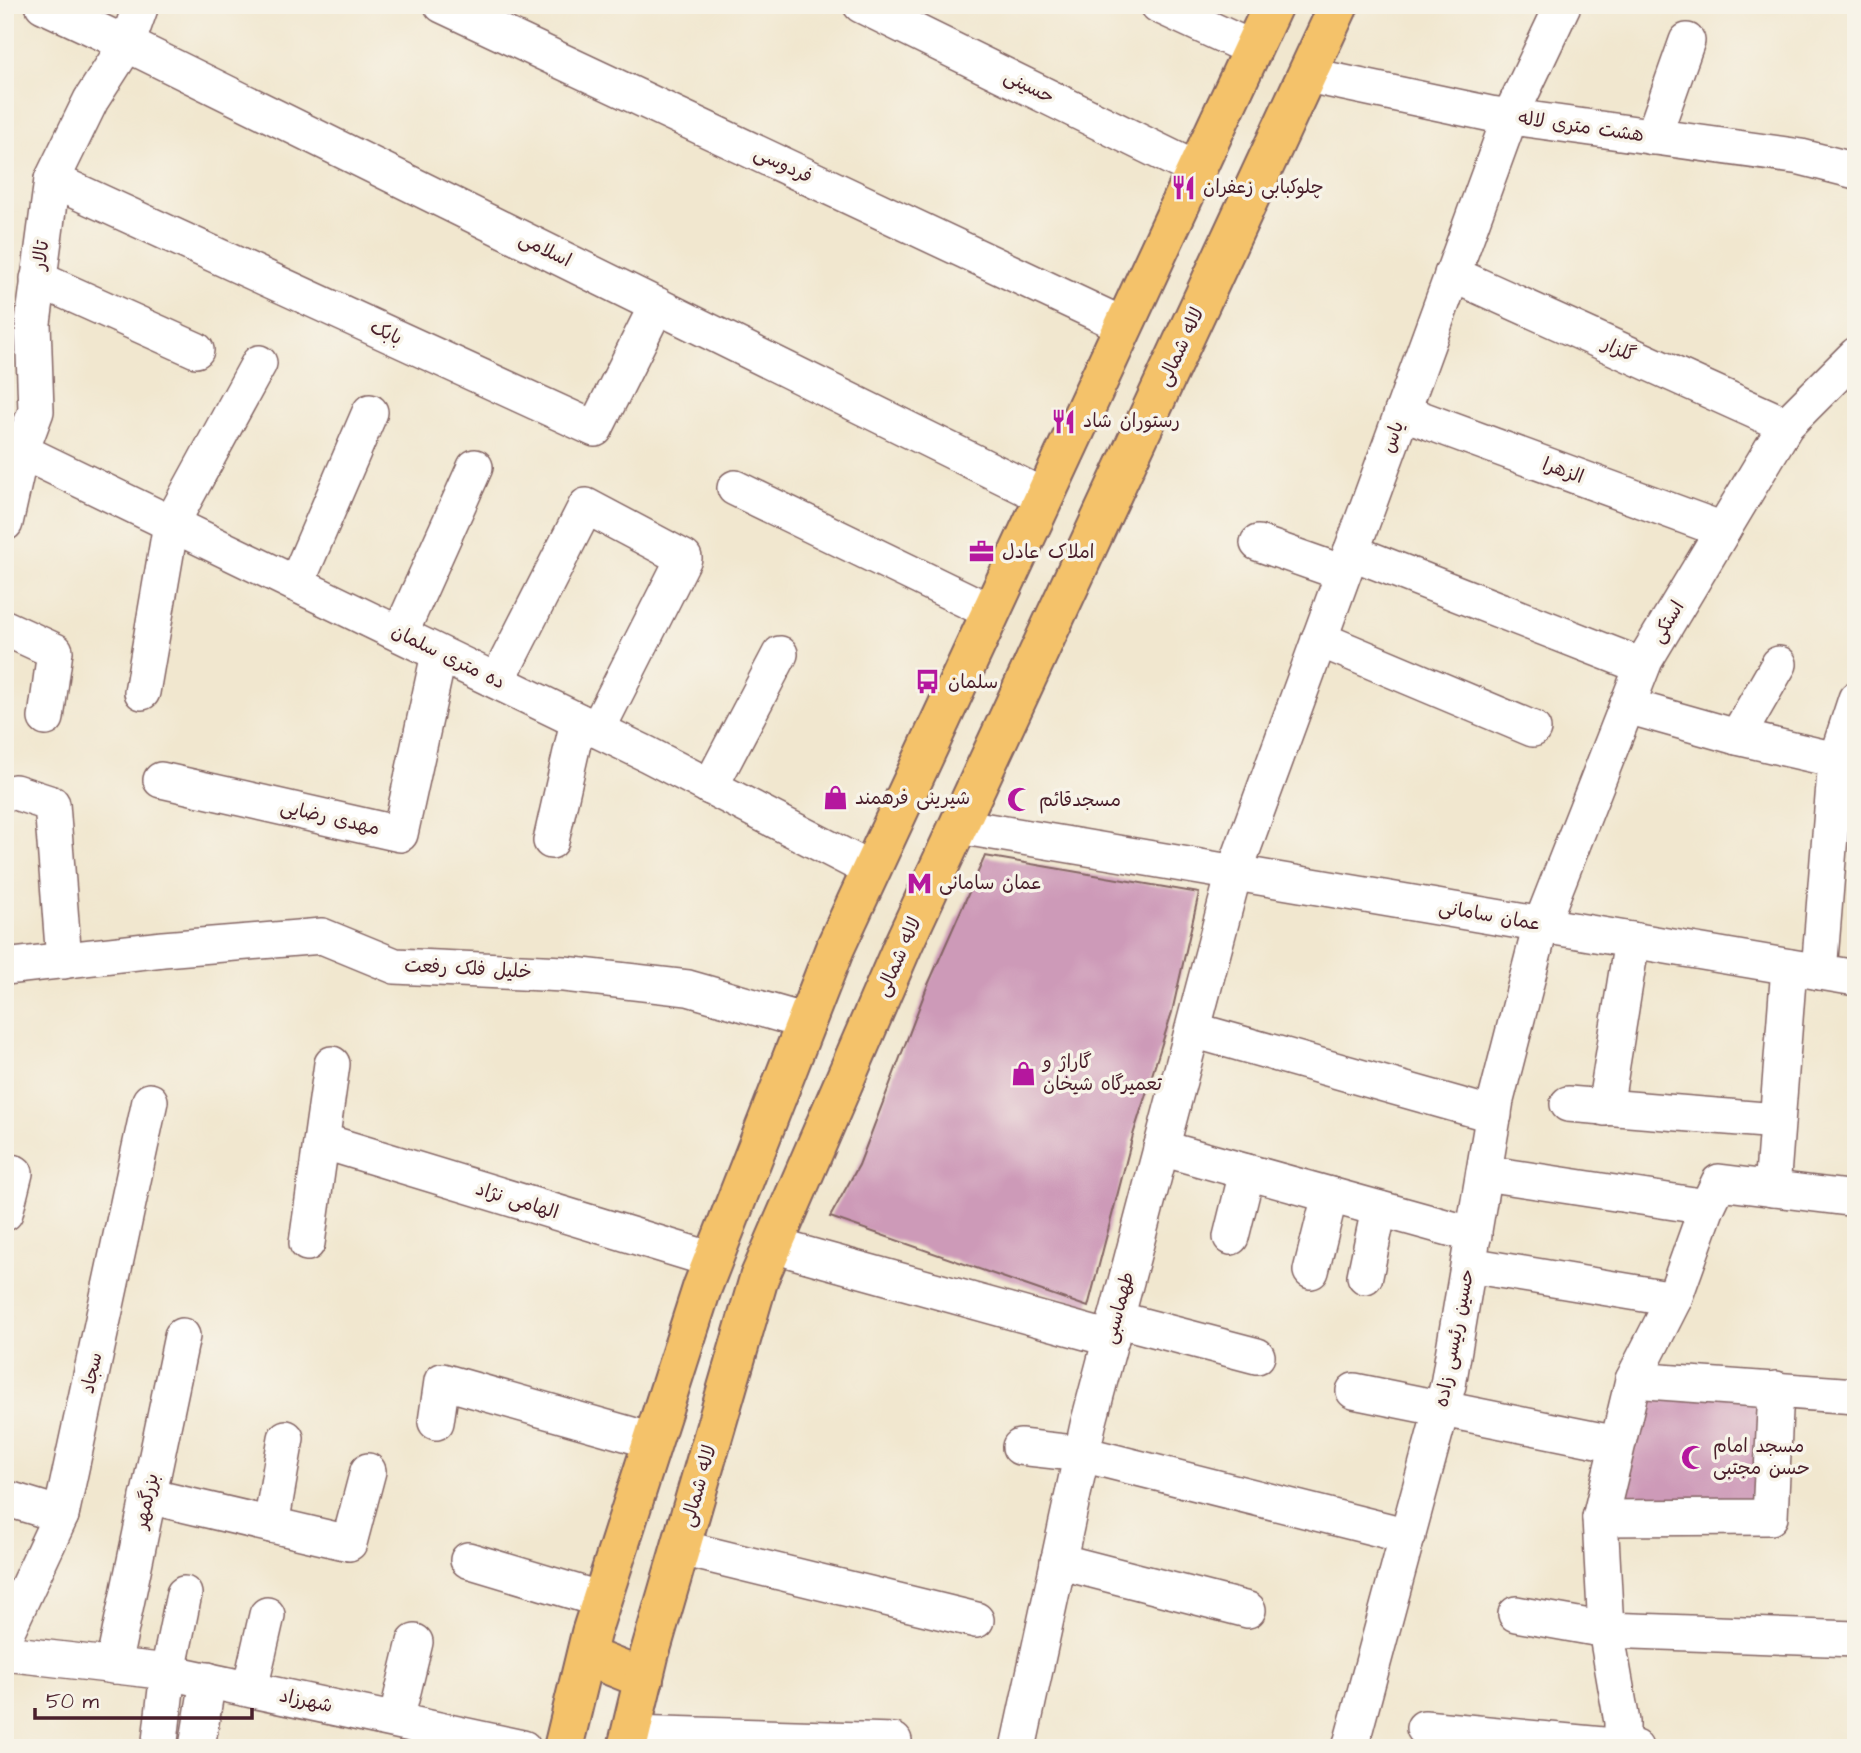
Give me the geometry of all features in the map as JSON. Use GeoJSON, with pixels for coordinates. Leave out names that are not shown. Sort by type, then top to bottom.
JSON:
{"type":"FeatureCollection","features":[{"type":"Feature","properties":{"kind":"main road"},"geometry":{"type":"LineString","coordinates":[[563,1748],[602,1600],[702,1288],[835,948],[1273,5]]}},
{"type":"Feature","properties":{"kind":"main road","name":"لاله شمالی"},"geometry":{"type":"LineString","coordinates":[[628,1740],[759,1278],[903,945],[1339,5]]}},
{"type":"Feature","properties":{"kind":"main road"},"geometry":{"type":"LineString","coordinates":[[1159,251],[1157,267],[1144,304],[1155,323],[1168,323],[1199,307]]}},
{"type":"Feature","properties":{"kind":"main road"},"geometry":{"type":"LineString","coordinates":[[1093,393],[1126,381],[1135,380],[1140,384],[1144,409],[1132,451]]}},
{"type":"Feature","properties":{"kind":"main road"},"geometry":{"type":"LineString","coordinates":[[586,1656],[644,1679]]}},
{"type":"Feature","properties":{"kind":"street","name":"اسلامی"},"geometry":{"type":"LineString","coordinates":[[43,5],[1045,497]]}},
{"type":"Feature","properties":{"kind":"street","name":"تالار"},"geometry":{"type":"LineString","coordinates":[[5,523],[21,451],[36,411],[33,323],[52,180],[91,100],[127,44],[141,5]]}},
{"type":"Feature","properties":{"kind":"street","name":"فردوسی"},"geometry":{"type":"LineString","coordinates":[[442,5],[1125,326]]}},
{"type":"Feature","properties":{"kind":"street","name":"حسینی"},"geometry":{"type":"LineString","coordinates":[[861,5],[1197,170]]}},
{"type":"Feature","properties":{"kind":"street"},"geometry":{"type":"LineString","coordinates":[[1158,5],[1252,49]]}},
{"type":"Feature","properties":{"kind":"street","name":"یاس"},"geometry":{"type":"LineString","coordinates":[[1234,873],[1510,117],[1563,5]]}},
{"type":"Feature","properties":{"kind":"street"},"geometry":{"type":"LineString","coordinates":[[1653,137],[1687,41]]}},
{"type":"Feature","properties":{"kind":"street","name":"هشت متری لاله"},"geometry":{"type":"LineString","coordinates":[[1307,75],[1510,117],[1801,158],[1856,171]]}},
{"type":"Feature","properties":{"kind":"street","name":"بابک"},"geometry":{"type":"LineString","coordinates":[[52,180],[595,429],[657,305]]}},
{"type":"Feature","properties":{"kind":"street","name":"گلزار"},"geometry":{"type":"LineString","coordinates":[[1452,274],[1786,425]]}},
{"type":"Feature","properties":{"kind":"street"},"geometry":{"type":"LineString","coordinates":[[38,279],[196,350]]}},
{"type":"Feature","properties":{"kind":"street","name":"استکی"},"geometry":{"type":"LineString","coordinates":[[1541,925],[1642,667],[1786,425],[1856,355]]}},
{"type":"Feature","properties":{"kind":"street"},"geometry":{"type":"LineString","coordinates":[[142,692],[171,524],[259,363]]}},
{"type":"Feature","properties":{"kind":"street"},"geometry":{"type":"LineString","coordinates":[[296,584],[370,412]]}},
{"type":"Feature","properties":{"kind":"street","name":"الزهرا"},"geometry":{"type":"LineString","coordinates":[[1402,412],[1723,530]]}},
{"type":"Feature","properties":{"kind":"street","name":"ده متری سلمان"},"geometry":{"type":"LineString","coordinates":[[21,451],[588,725],[871,870]]}},
{"type":"Feature","properties":{"kind":"street"},"geometry":{"type":"LineString","coordinates":[[400,634],[475,467]]}},
{"type":"Feature","properties":{"kind":"street"},"geometry":{"type":"LineString","coordinates":[[735,488],[991,612]]}},
{"type":"Feature","properties":{"kind":"street"},"geometry":{"type":"LineString","coordinates":[[497,681],[586,506],[684,558],[588,725],[551,841]]}},
{"type":"Feature","properties":{"kind":"street"},"geometry":{"type":"LineString","coordinates":[[1258,543],[1347,563],[1642,667]]}},
{"type":"Feature","properties":{"kind":"street"},"geometry":{"type":"LineString","coordinates":[[5,628],[55,650],[46,718]]}},
{"type":"Feature","properties":{"kind":"street"},"geometry":{"type":"LineString","coordinates":[[1319,639],[1534,729]]}},
{"type":"Feature","properties":{"kind":"street","name":"مهدی رضایی"},"geometry":{"type":"LineString","coordinates":[[162,780],[400,834],[439,654]]}},
{"type":"Feature","properties":{"kind":"street"},"geometry":{"type":"LineString","coordinates":[[710,787],[780,654]]}},
{"type":"Feature","properties":{"kind":"street"},"geometry":{"type":"LineString","coordinates":[[1737,737],[1779,664]]}},
{"type":"Feature","properties":{"kind":"street"},"geometry":{"type":"LineString","coordinates":[[1772,1189],[1777,1121],[1804,969],[1836,760],[1856,699]]}},
{"type":"Feature","properties":{"kind":"street"},"geometry":{"type":"LineString","coordinates":[[1627,706],[1737,737],[1836,760]]}},
{"type":"Feature","properties":{"kind":"street"},"geometry":{"type":"LineString","coordinates":[[15,792],[52,804],[64,961]]}},
{"type":"Feature","properties":{"kind":"street","name":"عمان سامانی"},"geometry":{"type":"LineString","coordinates":[[958,827],[1856,978]]}},
{"type":"Feature","properties":{"kind":"street","name":"طهماسبی"},"geometry":{"type":"LineString","coordinates":[[1018,1748],[1082,1454],[1234,873]]}},
{"type":"Feature","properties":{"kind":"street","name":"حسین رئیسی زاده"},"geometry":{"type":"LineString","coordinates":[[1350,1748],[1448,1385],[1494,1115],[1541,925]]}},
{"type":"Feature","properties":{"kind":"street","name":"خلیل فلک رفعت"},"geometry":{"type":"LineString","coordinates":[[5,967],[322,936],[395,966],[564,974],[688,988],[807,1022]]}},
{"type":"Feature","properties":{"kind":"street"},"geometry":{"type":"LineString","coordinates":[[1605,1108],[1632,940]]}},
{"type":"Feature","properties":{"kind":"street"},"geometry":{"type":"LineString","coordinates":[[1193,1030],[1494,1115]]}},
{"type":"Feature","properties":{"kind":"street"},"geometry":{"type":"LineString","coordinates":[[307,1243],[332,1064]]}},
{"type":"Feature","properties":{"kind":"street","name":"سجاد"},"geometry":{"type":"LineString","coordinates":[[5,1635],[61,1515],[150,1101]]}},
{"type":"Feature","properties":{"kind":"street"},"geometry":{"type":"LineString","coordinates":[[1568,1104],[1777,1121]]}},
{"type":"Feature","properties":{"kind":"street","name":"الهامی نژاد"},"geometry":{"type":"LineString","coordinates":[[322,1141],[713,1260]]}},
{"type":"Feature","properties":{"kind":"street"},"geometry":{"type":"LineString","coordinates":[[1161,1148],[1379,1209],[1471,1250],[1674,1299]]}},
{"type":"Feature","properties":{"kind":"street"},"geometry":{"type":"LineString","coordinates":[[5,1171],[15,1173],[5,1213]]}},
{"type":"Feature","properties":{"kind":"street"},"geometry":{"type":"LineString","coordinates":[[1231,1237],[1247,1172]]}},
{"type":"Feature","properties":{"kind":"street"},"geometry":{"type":"LineString","coordinates":[[1484,1173],[1713,1194],[1772,1189],[1856,1199]]}},
{"type":"Feature","properties":{"kind":"street"},"geometry":{"type":"LineString","coordinates":[[1424,1728],[1627,1747],[1606,1630],[1600,1518],[1633,1380],[1674,1299],[1713,1194]]}},
{"type":"Feature","properties":{"kind":"street"},"geometry":{"type":"LineString","coordinates":[[1311,1271],[1330,1195]]}},
{"type":"Feature","properties":{"kind":"street"},"geometry":{"type":"LineString","coordinates":[[1365,1276],[1379,1209]]}},
{"type":"Feature","properties":{"kind":"street"},"geometry":{"type":"LineString","coordinates":[[793,1251],[1113,1329],[1257,1356]]}},
{"type":"Feature","properties":{"kind":"street","name":"بزرگمهر"},"geometry":{"type":"LineString","coordinates":[[113,1666],[182,1336]]}},
{"type":"Feature","properties":{"kind":"street"},"geometry":{"type":"LineString","coordinates":[[1633,1380],[1856,1396]]}},
{"type":"Feature","properties":{"kind":"street"},"geometry":{"type":"LineString","coordinates":[[436,1422],[442,1381],[653,1441]]}},
{"type":"Feature","properties":{"kind":"street"},"geometry":{"type":"LineString","coordinates":[[1600,1518],[1770,1517],[1776,1389]]}},
{"type":"Feature","properties":{"kind":"street"},"geometry":{"type":"LineString","coordinates":[[1354,1391],[1618,1444]]}},
{"type":"Feature","properties":{"kind":"street"},"geometry":{"type":"LineString","coordinates":[[271,1525],[286,1438]]}},
{"type":"Feature","properties":{"kind":"street"},"geometry":{"type":"LineString","coordinates":[[1020,1447],[1082,1454],[1408,1536]]}},
{"type":"Feature","properties":{"kind":"street"},"geometry":{"type":"LineString","coordinates":[[149,1496],[349,1543],[368,1471]]}},
{"type":"Feature","properties":{"kind":"street"},"geometry":{"type":"LineString","coordinates":[[5,1498],[61,1515]]}},
{"type":"Feature","properties":{"kind":"street"},"geometry":{"type":"LineString","coordinates":[[681,1548],[976,1620]]}},
{"type":"Feature","properties":{"kind":"street"},"geometry":{"type":"LineString","coordinates":[[468,1560],[602,1600]]}},
{"type":"Feature","properties":{"kind":"street"},"geometry":{"type":"LineString","coordinates":[[1058,1561],[1248,1610]]}},
{"type":"Feature","properties":{"kind":"street"},"geometry":{"type":"LineString","coordinates":[[160,1741],[167,1672],[184,1594]]}},
{"type":"Feature","properties":{"kind":"street"},"geometry":{"type":"LineString","coordinates":[[1516,1614],[1606,1630],[1856,1639]]}},
{"type":"Feature","properties":{"kind":"street"},"geometry":{"type":"LineString","coordinates":[[250,1689],[267,1615]]}},
{"type":"Feature","properties":{"kind":"street"},"geometry":{"type":"LineString","coordinates":[[396,1720],[415,1642]]}},
{"type":"Feature","properties":{"kind":"street","name":"شهرزاد"},"geometry":{"type":"LineString","coordinates":[[5,1653],[167,1672],[396,1720],[432,1738],[523,1748]]}},
{"type":"Feature","properties":{"kind":"street"},"geometry":{"type":"LineString","coordinates":[[197,1747],[208,1680]]}},
{"type":"Feature","properties":{"kind":"street"},"geometry":{"type":"LineString","coordinates":[[628,1740],[894,1741]]}},
{"type":"Feature","properties":{"kind":"building","name":"گاراژ و تعمیرگاه شیخان"},"geometry":{"type":"Polygon","coordinates":[[[985,856],[1199,893],[1172,1012],[1133,1135],[1088,1307],[830,1217],[859,1165],[927,987],[985,856]]]}},
{"type":"Feature","properties":{"kind":"building","name":"مسجد امام حسن مجتبی"},"geometry":{"type":"Polygon","coordinates":[[[1651,1389],[1769,1398],[1760,1513],[1608,1513],[1633,1400],[1651,1389]]]}},
{"type":"Feature","properties":{"kind":"place","name":"چلوکبابی زعفران"},"geometry":{"type":"Point","coordinates":[1183,187]}},
{"type":"Feature","properties":{"kind":"place","name":"رستوران شاد"},"geometry":{"type":"Point","coordinates":[1063,421]}},
{"type":"Feature","properties":{"kind":"place","name":"املاک عادل"},"geometry":{"type":"Point","coordinates":[982,552]}},
{"type":"Feature","properties":{"kind":"place","name":"سلمان"},"geometry":{"type":"Point","coordinates":[928,682]}},
{"type":"Feature","properties":{"kind":"place","name":"شیرینی فرهمند"},"geometry":{"type":"Point","coordinates":[835,798]}},
{"type":"Feature","properties":{"kind":"place","name":"مسجدقائم"},"geometry":{"type":"Point","coordinates":[1019,800]}},
{"type":"Feature","properties":{"kind":"place","name":"عمان سامانی"},"geometry":{"type":"Point","coordinates":[919,883]}},
{"type":"Feature","properties":{"kind":"place","name":"گاراژ و تعمیرگاه شیخان"},"geometry":{"type":"Point","coordinates":[1023,1073]}},
{"type":"Feature","properties":{"kind":"place","name":"مسجد امام حسن مجتبی"},"geometry":{"type":"Point","coordinates":[1693,1457]}}]}
